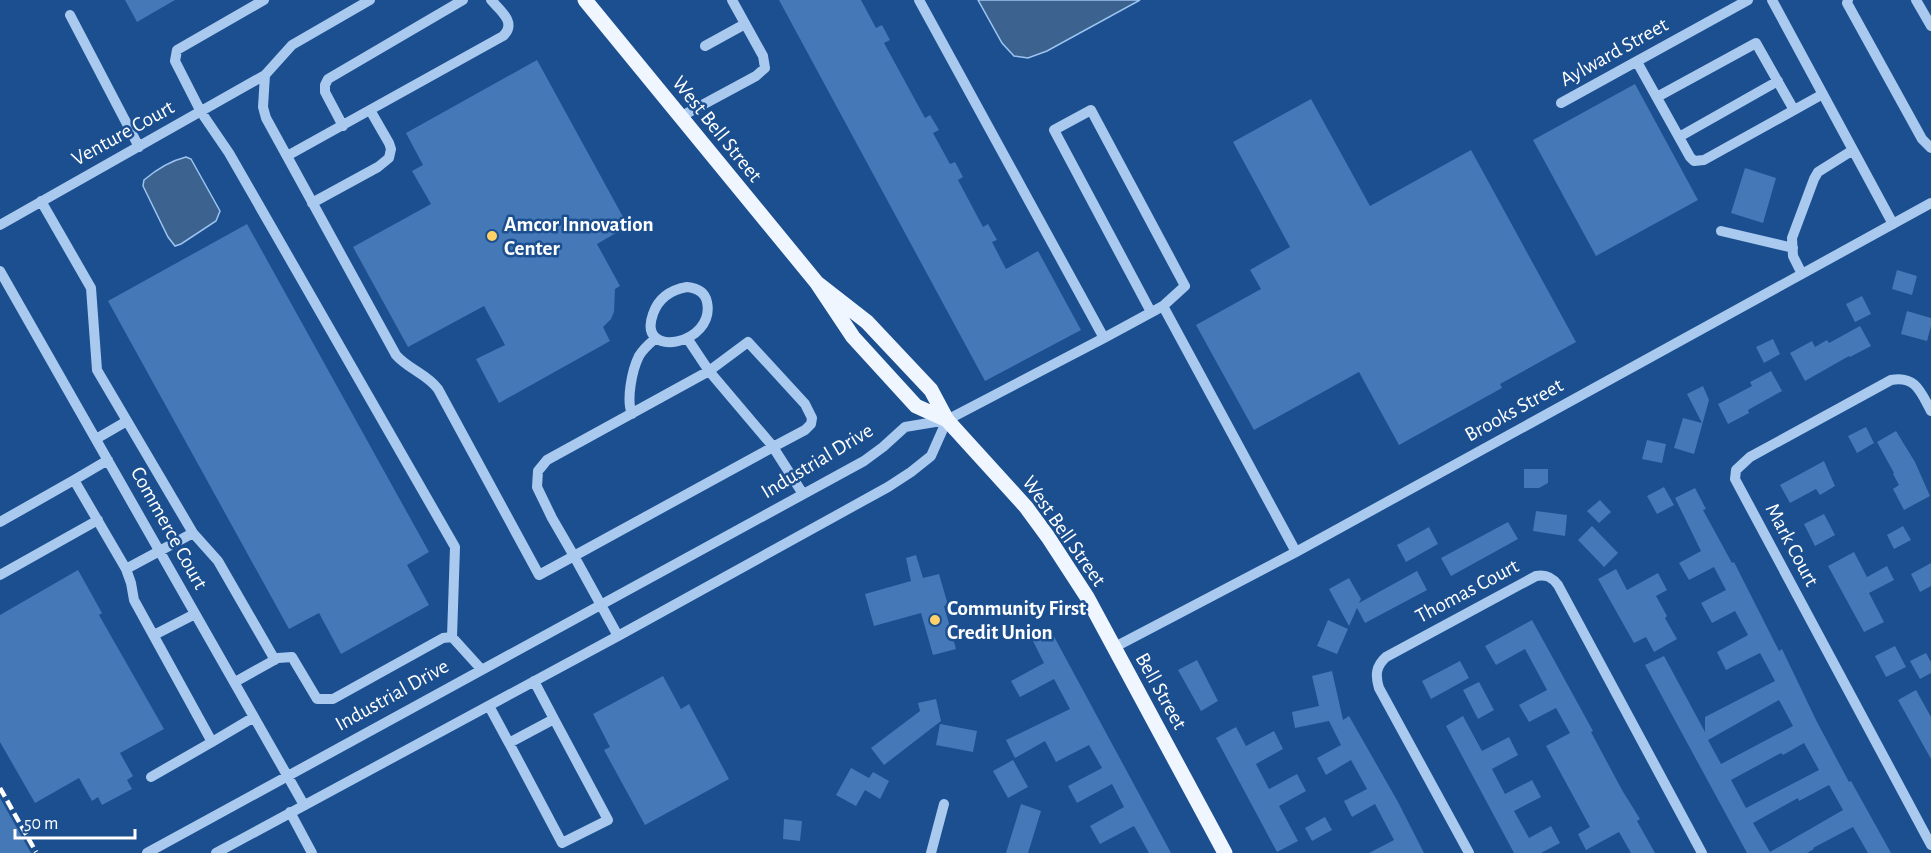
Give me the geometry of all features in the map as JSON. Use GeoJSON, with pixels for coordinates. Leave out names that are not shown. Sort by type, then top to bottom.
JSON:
{"type":"FeatureCollection","features":[{"type":"Feature","properties":{"kind":"main road","name":"West Bell Street"},"geometry":{"type":"LineString","coordinates":[[585,0],[817,283],[853,337],[916,406],[947,420]]}},
{"type":"Feature","properties":{"kind":"main road","name":"West Bell Street"},"geometry":{"type":"LineString","coordinates":[[817,283],[867,322],[931,390],[947,420],[1026,507],[1087,597],[1113,648]]}},
{"type":"Feature","properties":{"kind":"main road","name":"Bell Street"},"geometry":{"type":"LineString","coordinates":[[1113,648],[1225,853]]}},
{"type":"Feature","properties":{"kind":"street"},"geometry":{"type":"LineString","coordinates":[[264,0],[177,50],[175,61],[201,112],[229,153],[455,547],[452,637],[481,669]]}},
{"type":"Feature","properties":{"kind":"street","name":"Venture Court"},"geometry":{"type":"LineString","coordinates":[[0,225],[265,75],[292,45],[306,35],[370,0]]}},
{"type":"Feature","properties":{"kind":"street"},"geometry":{"type":"LineString","coordinates":[[343,126],[325,92],[328,79],[463,0]]}},
{"type":"Feature","properties":{"kind":"street"},"geometry":{"type":"LineString","coordinates":[[287,156],[507,32],[509,27],[506,17],[491,0]]}},
{"type":"Feature","properties":{"kind":"street"},"geometry":{"type":"LineString","coordinates":[[680,117],[756,76],[765,68],[763,56],[732,0]]}},
{"type":"Feature","properties":{"kind":"street"},"geometry":{"type":"LineString","coordinates":[[919,0],[1104,338]]}},
{"type":"Feature","properties":{"kind":"street","name":"Aylward Street"},"geometry":{"type":"LineString","coordinates":[[1561,104],[1748,0]]}},
{"type":"Feature","properties":{"kind":"street"},"geometry":{"type":"LineString","coordinates":[[1772,0],[1893,224]]}},
{"type":"Feature","properties":{"kind":"street"},"geometry":{"type":"LineString","coordinates":[[1848,0],[1847,3],[1922,140],[1931,148]]}},
{"type":"Feature","properties":{"kind":"street"},"geometry":{"type":"LineString","coordinates":[[1917,0],[1931,26]]}},
{"type":"Feature","properties":{"kind":"street"},"geometry":{"type":"LineString","coordinates":[[70,15],[139,147]]}},
{"type":"Feature","properties":{"kind":"street"},"geometry":{"type":"LineString","coordinates":[[705,46],[745,24]]}},
{"type":"Feature","properties":{"kind":"street"},"geometry":{"type":"LineString","coordinates":[[1657,97],[1756,43],[1794,110]]}},
{"type":"Feature","properties":{"kind":"street"},"geometry":{"type":"LineString","coordinates":[[1637,62],[1690,157],[1694,160],[1704,160],[1823,94]]}},
{"type":"Feature","properties":{"kind":"street"},"geometry":{"type":"LineString","coordinates":[[265,75],[263,107],[266,118],[312,203],[396,355],[412,369],[430,380],[438,389],[539,575],[574,556],[773,447],[805,430],[811,424],[812,418],[805,404],[748,342],[710,371],[547,460],[538,471],[537,487],[552,518],[574,556],[601,604],[618,636]]}},
{"type":"Feature","properties":{"kind":"street"},"geometry":{"type":"LineString","coordinates":[[1679,137],[1778,81]]}},
{"type":"Feature","properties":{"kind":"street"},"geometry":{"type":"LineString","coordinates":[[312,203],[378,167],[389,158],[391,149],[389,143],[370,110]]}},
{"type":"Feature","properties":{"kind":"street","name":"Industrial Drive"},"geometry":{"type":"LineString","coordinates":[[147,853],[864,461],[905,427],[947,420],[1163,306],[1185,286],[1091,110],[1054,130],[1151,312]]}},
{"type":"Feature","properties":{"kind":"street"},"geometry":{"type":"LineString","coordinates":[[1802,274],[1794,256],[1792,238],[1814,179],[1818,172],[1853,150]]}},
{"type":"Feature","properties":{"kind":"street"},"geometry":{"type":"LineString","coordinates":[[41,201],[91,288],[97,370],[193,533],[218,561],[275,660]]}},
{"type":"Feature","properties":{"kind":"street","name":"Brooks Street"},"geometry":{"type":"LineString","coordinates":[[1113,648],[1296,552],[1931,203]]}},
{"type":"Feature","properties":{"kind":"street"},"geometry":{"type":"LineString","coordinates":[[1721,231],[1793,248]]}},
{"type":"Feature","properties":{"kind":"street","name":"Commerce Court"},"geometry":{"type":"LineString","coordinates":[[0,271],[304,805]]}},
{"type":"Feature","properties":{"kind":"street"},"geometry":{"type":"LineString","coordinates":[[687,287],[694,288],[706,297],[708,312],[703,324],[687,338],[669,343],[663,342],[656,338],[650,325],[658,303],[675,290],[687,287]]}},
{"type":"Feature","properties":{"kind":"street"},"geometry":{"type":"LineString","coordinates":[[1163,306],[1296,552]]}},
{"type":"Feature","properties":{"kind":"street"},"geometry":{"type":"LineString","coordinates":[[632,414],[628,401],[636,365],[640,354],[656,338]]}},
{"type":"Feature","properties":{"kind":"street"},"geometry":{"type":"LineString","coordinates":[[687,338],[710,371],[773,447],[803,494]]}},
{"type":"Feature","properties":{"kind":"street","name":"Mark Court"},"geometry":{"type":"LineString","coordinates":[[1931,411],[1916,386],[1910,381],[1901,378],[1891,380],[1750,457],[1736,470],[1735,479],[1931,845]]}},
{"type":"Feature","properties":{"kind":"street"},"geometry":{"type":"LineString","coordinates":[[216,853],[851,508],[911,472],[931,456],[947,420]]}},
{"type":"Feature","properties":{"kind":"street"},"geometry":{"type":"LineString","coordinates":[[96,439],[127,421]]}},
{"type":"Feature","properties":{"kind":"street"},"geometry":{"type":"LineString","coordinates":[[0,522],[108,460]]}},
{"type":"Feature","properties":{"kind":"street"},"geometry":{"type":"LineString","coordinates":[[74,480],[126,569],[134,600],[213,742]]}},
{"type":"Feature","properties":{"kind":"street"},"geometry":{"type":"LineString","coordinates":[[0,575],[98,520]]}},
{"type":"Feature","properties":{"kind":"street"},"geometry":{"type":"LineString","coordinates":[[126,569],[193,533]]}},
{"type":"Feature","properties":{"kind":"street","name":"Thomas Court"},"geometry":{"type":"LineString","coordinates":[[1469,853],[1379,688],[1377,671],[1379,663],[1386,657],[1543,574],[1553,579],[1558,585],[1702,853]]}},
{"type":"Feature","properties":{"kind":"street"},"geometry":{"type":"LineString","coordinates":[[154,635],[195,614]]}},
{"type":"Feature","properties":{"kind":"street"},"geometry":{"type":"LineString","coordinates":[[235,682],[275,660],[292,657],[317,699],[333,699],[443,638],[452,637]]}},
{"type":"Feature","properties":{"kind":"street"},"geometry":{"type":"LineString","coordinates":[[489,706],[562,843],[608,820],[534,681]]}},
{"type":"Feature","properties":{"kind":"street"},"geometry":{"type":"LineString","coordinates":[[151,777],[254,717]]}},
{"type":"Feature","properties":{"kind":"street"},"geometry":{"type":"LineString","coordinates":[[509,743],[554,719]]}},
{"type":"Feature","properties":{"kind":"street"},"geometry":{"type":"LineString","coordinates":[[931,853],[944,804]]}},
{"type":"Feature","properties":{"kind":"street"},"geometry":{"type":"LineString","coordinates":[[290,812],[312,853]]}},
{"type":"Feature","properties":{"kind":"water"},"geometry":{"type":"Polygon","coordinates":[[[978,0],[1140,0],[1047,51],[1028,58],[1014,56],[1002,43],[978,0]]]}},
{"type":"Feature","properties":{"kind":"water"},"geometry":{"type":"Polygon","coordinates":[[[186,157],[191,159],[220,211],[216,221],[175,246],[168,237],[143,186],[144,180],[159,169],[186,157]]]}},
{"type":"Feature","properties":{"kind":"building"},"geometry":{"type":"Polygon","coordinates":[[[125,0],[175,0],[137,22],[125,0]]]}},
{"type":"Feature","properties":{"kind":"building"},"geometry":{"type":"Polygon","coordinates":[[[779,0],[861,0],[876,28],[882,25],[890,40],[884,43],[925,118],[930,115],[939,130],[933,133],[950,164],[955,162],[963,177],[958,180],[983,227],[988,224],[997,240],[992,242],[1006,269],[1038,251],[1081,330],[985,381],[779,0]]]}},
{"type":"Feature","properties":{"kind":"building","name":"Amcor Innovation Center"},"geometry":{"type":"Polygon","coordinates":[[[537,60],[628,226],[597,244],[620,286],[615,289],[614,312],[603,327],[610,341],[499,403],[476,359],[505,345],[484,306],[408,347],[353,247],[431,204],[412,171],[423,165],[406,133],[537,60]]]}},
{"type":"Feature","properties":{"kind":"building"},"geometry":{"type":"Polygon","coordinates":[[[1635,84],[1698,200],[1596,256],[1533,140],[1635,84]]]}},
{"type":"Feature","properties":{"kind":"building"},"geometry":{"type":"Polygon","coordinates":[[[1311,99],[1370,206],[1471,150],[1576,342],[1500,384],[1502,388],[1399,445],[1359,372],[1254,430],[1196,325],[1261,289],[1250,270],[1290,247],[1233,142],[1311,99]]]}},
{"type":"Feature","properties":{"kind":"building"},"geometry":{"type":"Polygon","coordinates":[[[1745,168],[1776,178],[1763,223],[1731,213],[1745,168]]]}},
{"type":"Feature","properties":{"kind":"building"},"geometry":{"type":"Polygon","coordinates":[[[247,224],[429,552],[407,565],[429,605],[341,654],[319,613],[289,629],[108,301],[247,224]]]}},
{"type":"Feature","properties":{"kind":"building"},"geometry":{"type":"Polygon","coordinates":[[[1897,270],[1917,276],[1912,295],[1892,289],[1897,270]]]}},
{"type":"Feature","properties":{"kind":"building"},"geometry":{"type":"Polygon","coordinates":[[[1862,296],[1871,314],[1855,322],[1846,304],[1862,296]]]}},
{"type":"Feature","properties":{"kind":"building"},"geometry":{"type":"Polygon","coordinates":[[[1907,311],[1931,318],[1927,341],[1901,334],[1907,311]]]}},
{"type":"Feature","properties":{"kind":"building"},"geometry":{"type":"Polygon","coordinates":[[[1860,326],[1871,346],[1805,381],[1790,353],[1812,341],[1815,347],[1827,340],[1829,343],[1860,326]]]}},
{"type":"Feature","properties":{"kind":"building"},"geometry":{"type":"Polygon","coordinates":[[[1773,339],[1780,354],[1764,363],[1756,347],[1773,339]]]}},
{"type":"Feature","properties":{"kind":"building"},"geometry":{"type":"Polygon","coordinates":[[[1771,371],[1782,391],[1728,424],[1718,404],[1752,386],[1750,382],[1771,371]]]}},
{"type":"Feature","properties":{"kind":"building"},"geometry":{"type":"Polygon","coordinates":[[[1703,386],[1709,400],[1694,454],[1674,448],[1683,418],[1702,423],[1687,394],[1703,386]]]}},
{"type":"Feature","properties":{"kind":"building"},"geometry":{"type":"Polygon","coordinates":[[[1866,427],[1874,443],[1857,453],[1848,436],[1866,427]]]}},
{"type":"Feature","properties":{"kind":"building"},"geometry":{"type":"Polygon","coordinates":[[[1896,431],[1915,462],[1930,496],[1904,510],[1893,489],[1899,485],[1877,442],[1896,431]]]}},
{"type":"Feature","properties":{"kind":"building"},"geometry":{"type":"Polygon","coordinates":[[[1647,440],[1666,444],[1662,463],[1642,459],[1647,440]]]}},
{"type":"Feature","properties":{"kind":"building"},"geometry":{"type":"Polygon","coordinates":[[[1824,461],[1835,486],[1820,495],[1816,489],[1790,503],[1780,485],[1824,461]]]}},
{"type":"Feature","properties":{"kind":"building"},"geometry":{"type":"Polygon","coordinates":[[[1524,469],[1548,469],[1548,483],[1539,488],[1524,488],[1524,469]]]}},
{"type":"Feature","properties":{"kind":"building"},"geometry":{"type":"Polygon","coordinates":[[[1664,487],[1674,505],[1657,514],[1647,496],[1664,487]]]}},
{"type":"Feature","properties":{"kind":"building"},"geometry":{"type":"Polygon","coordinates":[[[1695,488],[1706,509],[1703,510],[1732,563],[1734,562],[1779,651],[1782,649],[1849,782],[1851,781],[1891,853],[1868,853],[1853,827],[1807,853],[1747,853],[1645,665],[1664,656],[1705,732],[1705,717],[1775,681],[1760,653],[1726,670],[1717,652],[1748,635],[1735,611],[1712,623],[1701,603],[1726,590],[1714,567],[1689,580],[1679,563],[1701,551],[1675,498],[1695,488]],[[1779,700],[1708,740],[1721,764],[1793,726],[1779,700]],[[1804,743],[1783,755],[1781,753],[1731,780],[1746,808],[1819,770],[1804,743]],[[1829,785],[1799,801],[1798,798],[1753,823],[1770,852],[1843,810],[1829,785]]]}},
{"type":"Feature","properties":{"kind":"building"},"geometry":{"type":"Polygon","coordinates":[[[1600,500],[1611,512],[1599,523],[1587,511],[1600,500]]]}},
{"type":"Feature","properties":{"kind":"building"},"geometry":{"type":"Polygon","coordinates":[[[1536,511],[1567,515],[1565,536],[1533,531],[1536,511]]]}},
{"type":"Feature","properties":{"kind":"building"},"geometry":{"type":"Polygon","coordinates":[[[1824,514],[1835,535],[1815,546],[1804,524],[1824,514]]]}},
{"type":"Feature","properties":{"kind":"building"},"geometry":{"type":"Polygon","coordinates":[[[1508,522],[1518,539],[1451,576],[1441,558],[1508,522]]]}},
{"type":"Feature","properties":{"kind":"building"},"geometry":{"type":"Polygon","coordinates":[[[1592,526],[1618,553],[1604,567],[1578,540],[1592,526]]]}},
{"type":"Feature","properties":{"kind":"building"},"geometry":{"type":"Polygon","coordinates":[[[1903,526],[1911,540],[1894,549],[1887,535],[1903,526]]]}},
{"type":"Feature","properties":{"kind":"building"},"geometry":{"type":"Polygon","coordinates":[[[1429,527],[1438,544],[1406,562],[1397,545],[1429,527]]]}},
{"type":"Feature","properties":{"kind":"building"},"geometry":{"type":"Polygon","coordinates":[[[1854,552],[1867,577],[1887,566],[1894,580],[1869,593],[1884,622],[1864,632],[1828,566],[1854,552]]]}},
{"type":"Feature","properties":{"kind":"building","name":"Community First Credit Union"},"geometry":{"type":"Polygon","coordinates":[[[916,555],[923,578],[939,574],[948,605],[944,606],[956,649],[933,655],[921,613],[874,626],[865,594],[911,581],[906,558],[916,555]]]}},
{"type":"Feature","properties":{"kind":"building"},"geometry":{"type":"Polygon","coordinates":[[[1931,563],[1931,586],[1920,592],[1911,574],[1931,563]]]}},
{"type":"Feature","properties":{"kind":"building"},"geometry":{"type":"Polygon","coordinates":[[[1616,569],[1627,590],[1658,573],[1667,590],[1656,596],[1677,639],[1654,652],[1646,637],[1634,643],[1598,579],[1616,569]]]}},
{"type":"Feature","properties":{"kind":"building"},"geometry":{"type":"Polygon","coordinates":[[[78,570],[102,613],[99,615],[164,729],[120,753],[133,776],[127,780],[132,789],[102,805],[98,797],[92,801],[79,778],[35,803],[0,742],[0,615],[78,570]]]}},
{"type":"Feature","properties":{"kind":"building"},"geometry":{"type":"Polygon","coordinates":[[[1417,571],[1427,590],[1365,623],[1357,608],[1349,626],[1329,589],[1349,578],[1361,599],[1359,603],[1417,571]]]}},
{"type":"Feature","properties":{"kind":"building"},"geometry":{"type":"Polygon","coordinates":[[[1328,620],[1348,629],[1337,654],[1317,646],[1328,620]]]}},
{"type":"Feature","properties":{"kind":"building"},"geometry":{"type":"Polygon","coordinates":[[[1532,620],[1593,731],[1591,732],[1622,790],[1640,819],[1637,821],[1655,853],[1631,853],[1619,832],[1586,850],[1578,834],[1590,827],[1546,746],[1570,733],[1556,708],[1529,722],[1519,705],[1547,690],[1525,649],[1496,665],[1485,646],[1532,620]]]}},
{"type":"Feature","properties":{"kind":"building"},"geometry":{"type":"Polygon","coordinates":[[[1051,631],[1171,853],[1149,853],[1134,826],[1100,844],[1090,826],[1124,807],[1112,784],[1077,803],[1068,786],[1102,768],[1089,745],[1056,762],[1045,741],[1015,758],[1006,740],[1070,709],[1054,679],[1020,697],[1011,681],[1044,663],[1033,641],[1051,631]]]}},
{"type":"Feature","properties":{"kind":"building"},"geometry":{"type":"Polygon","coordinates":[[[1895,646],[1906,667],[1886,677],[1875,656],[1895,646]]]}},
{"type":"Feature","properties":{"kind":"building"},"geometry":{"type":"Polygon","coordinates":[[[1926,653],[1931,662],[1931,673],[1920,679],[1910,661],[1926,653]]]}},
{"type":"Feature","properties":{"kind":"building"},"geometry":{"type":"Polygon","coordinates":[[[1197,660],[1218,701],[1201,711],[1178,670],[1197,660]]]}},
{"type":"Feature","properties":{"kind":"building"},"geometry":{"type":"Polygon","coordinates":[[[1460,661],[1469,678],[1431,699],[1422,681],[1460,661]]]}},
{"type":"Feature","properties":{"kind":"building"},"geometry":{"type":"Polygon","coordinates":[[[1332,671],[1343,720],[1349,716],[1424,853],[1369,853],[1394,840],[1375,804],[1352,817],[1344,801],[1367,789],[1351,760],[1326,775],[1317,758],[1341,745],[1329,721],[1295,728],[1292,712],[1319,706],[1312,676],[1332,671]]]}},
{"type":"Feature","properties":{"kind":"building"},"geometry":{"type":"Polygon","coordinates":[[[663,676],[681,709],[689,704],[729,779],[645,825],[604,750],[610,747],[593,714],[663,676]]]}},
{"type":"Feature","properties":{"kind":"building"},"geometry":{"type":"Polygon","coordinates":[[[1479,682],[1494,710],[1478,719],[1463,690],[1479,682]]]}},
{"type":"Feature","properties":{"kind":"building"},"geometry":{"type":"Polygon","coordinates":[[[1916,690],[1931,717],[1931,759],[1898,700],[1916,690]]]}},
{"type":"Feature","properties":{"kind":"building"},"geometry":{"type":"Polygon","coordinates":[[[936,699],[941,721],[884,765],[871,748],[920,711],[918,703],[936,699]]]}},
{"type":"Feature","properties":{"kind":"building"},"geometry":{"type":"Polygon","coordinates":[[[1463,716],[1482,751],[1509,737],[1518,755],[1492,769],[1505,794],[1532,780],[1541,797],[1514,811],[1529,838],[1551,826],[1560,843],[1541,853],[1514,853],[1446,726],[1463,716]]]}},
{"type":"Feature","properties":{"kind":"building"},"geometry":{"type":"Polygon","coordinates":[[[940,724],[977,731],[973,752],[936,745],[940,724]]]}},
{"type":"Feature","properties":{"kind":"building"},"geometry":{"type":"Polygon","coordinates":[[[1236,727],[1246,746],[1274,731],[1283,749],[1256,764],[1269,789],[1297,774],[1306,791],[1279,806],[1298,841],[1277,852],[1216,738],[1236,727]]]}},
{"type":"Feature","properties":{"kind":"building"},"geometry":{"type":"Polygon","coordinates":[[[1013,760],[1028,787],[1008,798],[993,771],[1013,760]]]}},
{"type":"Feature","properties":{"kind":"building"},"geometry":{"type":"Polygon","coordinates":[[[851,768],[869,778],[873,772],[889,781],[880,799],[865,790],[856,806],[836,795],[851,768]]]}},
{"type":"Feature","properties":{"kind":"building"},"geometry":{"type":"Polygon","coordinates":[[[0,798],[31,853],[0,853],[0,798]]]}},
{"type":"Feature","properties":{"kind":"building"},"geometry":{"type":"Polygon","coordinates":[[[1021,804],[1041,811],[1028,853],[1006,853],[1021,804]]]}},
{"type":"Feature","properties":{"kind":"building"},"geometry":{"type":"Polygon","coordinates":[[[1325,817],[1332,830],[1312,841],[1305,828],[1325,817]]]}},
{"type":"Feature","properties":{"kind":"building"},"geometry":{"type":"Polygon","coordinates":[[[784,819],[802,821],[800,841],[783,839],[784,819]]]}},
{"type":"Feature","properties":{"kind":"railway"},"geometry":{"type":"LineString","coordinates":[[0,788],[36,852]]}},
{"type":"Feature","properties":{"kind":"place","name":"Amcor Innovation Center"},"geometry":{"type":"Point","coordinates":[492,236]}},
{"type":"Feature","properties":{"kind":"place","name":"Community First Credit Union"},"geometry":{"type":"Point","coordinates":[935,620]}}]}
